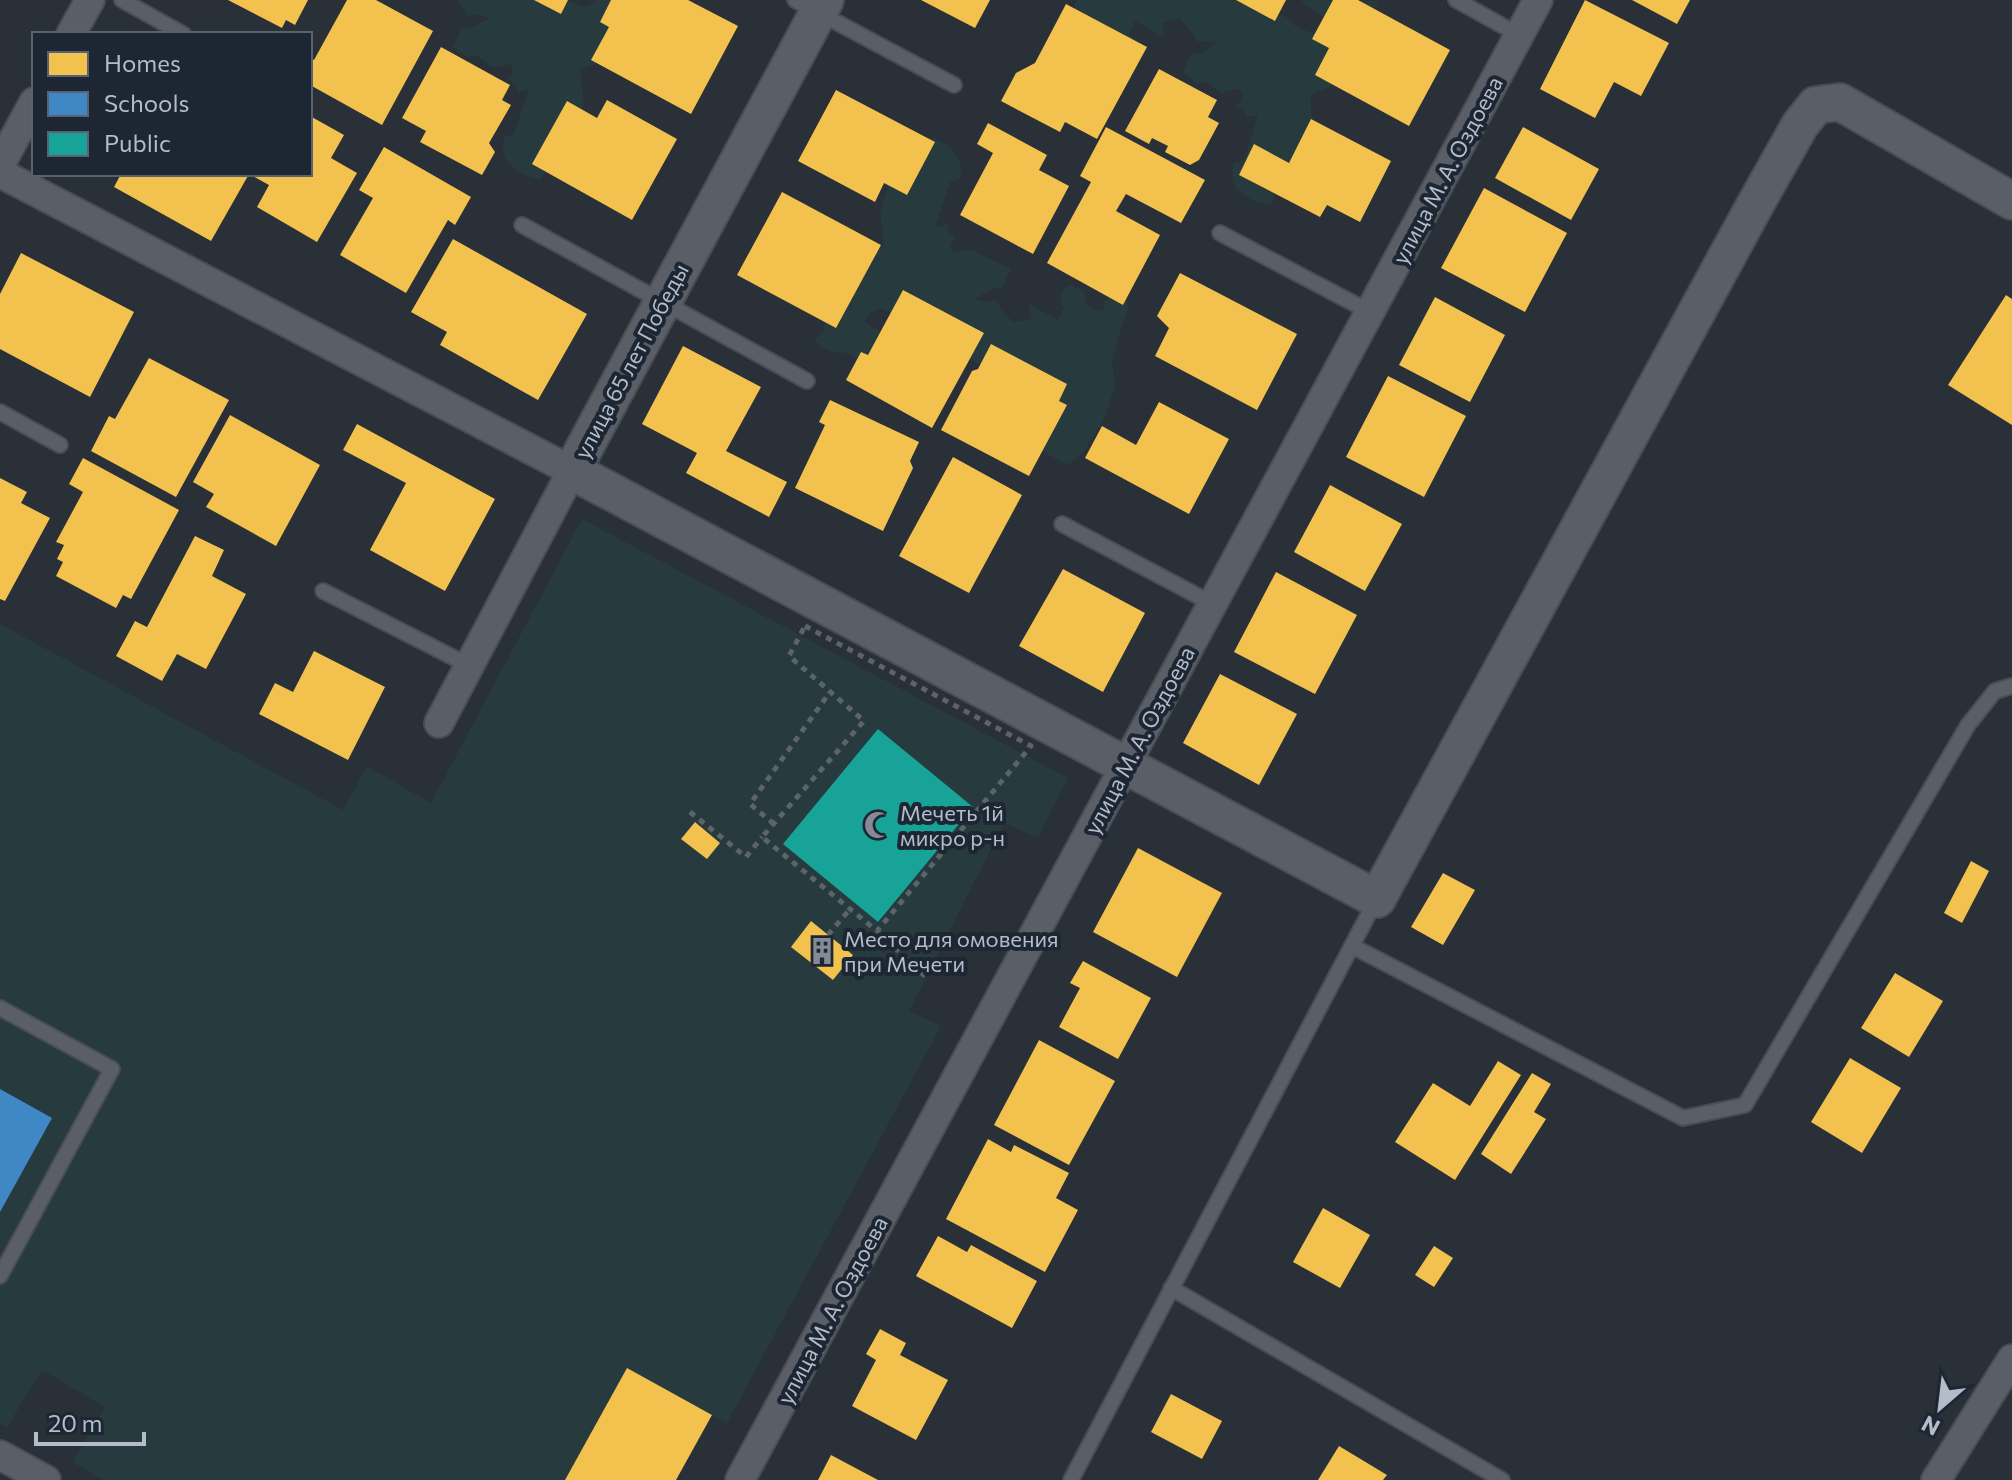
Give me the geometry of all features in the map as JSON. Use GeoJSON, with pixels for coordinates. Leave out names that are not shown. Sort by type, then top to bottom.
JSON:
{"type":"FeatureCollection","features":[{"type":"Feature","properties":{"kind":"street"},"geometry":{"type":"LineString","coordinates":[[72,32],[90,0]]}},
{"type":"Feature","properties":{"kind":"street","name":"улица М. А. Оздоева"},"geometry":{"type":"LineString","coordinates":[[740,1480],[1538,0]]}},
{"type":"Feature","properties":{"kind":"street","name":"улица 65 лет Победы"},"geometry":{"type":"LineString","coordinates":[[439,723],[663,302],[813,4]]}},
{"type":"Feature","properties":{"kind":"street"},"geometry":{"type":"LineString","coordinates":[[0,173],[572,471],[1377,899],[1800,125],[1816,105],[1840,102],[2012,201]]}},
{"type":"Feature","properties":{"kind":"street"},"geometry":{"type":"LineString","coordinates":[[0,165],[32,106]]}},
{"type":"Feature","properties":{"kind":"street"},"geometry":{"type":"LineString","coordinates":[[1936,1480],[2012,1359]]}},
{"type":"Feature","properties":{"kind":"street"},"geometry":{"type":"LineString","coordinates":[[11,1467],[46,1480]]}},
{"type":"Feature","properties":{"kind":"lane"},"geometry":{"type":"LineString","coordinates":[[122,0],[179,32]]}},
{"type":"Feature","properties":{"kind":"lane"},"geometry":{"type":"LineString","coordinates":[[1456,0],[1519,35]]}},
{"type":"Feature","properties":{"kind":"lane"},"geometry":{"type":"LineString","coordinates":[[813,4],[954,85]]}},
{"type":"Feature","properties":{"kind":"lane"},"geometry":{"type":"LineString","coordinates":[[522,225],[807,381]]}},
{"type":"Feature","properties":{"kind":"lane"},"geometry":{"type":"LineString","coordinates":[[1220,233],[1370,312]]}},
{"type":"Feature","properties":{"kind":"lane"},"geometry":{"type":"LineString","coordinates":[[0,412],[60,445]]}},
{"type":"Feature","properties":{"kind":"lane"},"geometry":{"type":"LineString","coordinates":[[1062,524],[1213,604]]}},
{"type":"Feature","properties":{"kind":"lane"},"geometry":{"type":"LineString","coordinates":[[323,591],[468,665]]}},
{"type":"Feature","properties":{"kind":"lane"},"geometry":{"type":"LineString","coordinates":[[1352,946],[1683,1118],[1745,1105],[1968,725],[1995,691],[2012,686]]}},
{"type":"Feature","properties":{"kind":"lane"},"geometry":{"type":"LineString","coordinates":[[1071,1480],[1377,899]]}},
{"type":"Feature","properties":{"kind":"lane"},"geometry":{"type":"LineString","coordinates":[[0,1008],[112,1069],[0,1276]]}},
{"type":"Feature","properties":{"kind":"lane"},"geometry":{"type":"LineString","coordinates":[[1171,1288],[1502,1480]]}},
{"type":"Feature","properties":{"kind":"path"},"geometry":{"type":"LineString","coordinates":[[690,812],[746,857],[864,721],[789,656],[805,626],[1031,746],[877,931]]}},
{"type":"Feature","properties":{"kind":"path"},"geometry":{"type":"LineString","coordinates":[[774,824],[750,804],[830,692]]}},
{"type":"Feature","properties":{"kind":"path"},"geometry":{"type":"LineString","coordinates":[[762,837],[877,931],[926,977]]}},
{"type":"Feature","properties":{"kind":"path"},"geometry":{"type":"LineString","coordinates":[[828,935],[850,909]]}},
{"type":"Feature","properties":{"kind":"green space"},"geometry":{"type":"Polygon","coordinates":[[[457,0],[566,0],[583,7],[595,0],[634,0],[601,61],[581,70],[584,103],[581,114],[544,168],[541,179],[520,173],[507,162],[503,153],[504,137],[514,134],[529,89],[518,92],[516,85],[507,79],[513,67],[508,64],[492,68],[478,56],[467,57],[453,47],[462,28],[468,29],[490,18],[478,14],[467,16],[457,0]]]}},
{"type":"Feature","properties":{"kind":"green space"},"geometry":{"type":"Polygon","coordinates":[[[1076,0],[1257,0],[1276,14],[1289,18],[1295,26],[1312,33],[1322,29],[1328,20],[1301,0],[1379,1],[1369,11],[1330,87],[1311,95],[1313,129],[1308,149],[1273,194],[1274,199],[1270,204],[1265,204],[1244,195],[1236,188],[1233,179],[1234,163],[1244,160],[1258,115],[1247,117],[1245,111],[1236,105],[1241,102],[1243,93],[1238,89],[1221,93],[1207,82],[1196,83],[1183,72],[1191,54],[1198,54],[1219,43],[1197,42],[1180,19],[1163,23],[1165,38],[1135,21],[1129,35],[1134,39],[1133,49],[1074,10],[1076,0]]]}},
{"type":"Feature","properties":{"kind":"green space"},"geometry":{"type":"Polygon","coordinates":[[[923,138],[947,145],[960,162],[960,179],[950,182],[935,227],[947,224],[948,232],[957,237],[950,248],[955,252],[972,249],[1011,269],[1002,288],[995,288],[974,299],[986,302],[996,300],[1013,322],[1031,319],[1029,304],[1058,320],[1064,307],[1060,303],[1061,293],[1069,285],[1084,291],[1087,306],[1103,312],[1104,302],[1113,295],[1126,299],[1129,307],[1112,363],[1115,385],[1105,418],[1083,453],[1068,465],[1036,448],[984,367],[881,308],[871,313],[865,322],[890,338],[864,376],[855,357],[830,351],[814,341],[824,331],[824,322],[830,318],[863,255],[883,246],[881,214],[886,192],[923,138]]]}},
{"type":"Feature","properties":{"kind":"green space"},"geometry":{"type":"Polygon","coordinates":[[[582,519],[1068,778],[1038,838],[1004,823],[909,1011],[941,1026],[727,1423],[627,1369],[565,1480],[104,1480],[72,1462],[105,1407],[42,1370],[7,1427],[0,1424],[0,624],[343,810],[367,766],[431,803],[582,519]]]}},
{"type":"Feature","properties":{"kind":"building: Homes"},"geometry":{"type":"Polygon","coordinates":[[[228,0],[308,0],[295,25],[286,20],[282,28],[228,0]]]}},
{"type":"Feature","properties":{"kind":"building: Homes"},"geometry":{"type":"Polygon","coordinates":[[[347,0],[376,0],[433,31],[382,125],[312,86],[312,58],[314,60],[347,0]]]}},
{"type":"Feature","properties":{"kind":"building: Homes"},"geometry":{"type":"Polygon","coordinates":[[[534,0],[568,0],[561,14],[534,0]]]}},
{"type":"Feature","properties":{"kind":"building: Homes"},"geometry":{"type":"Polygon","coordinates":[[[611,0],[688,0],[738,26],[691,114],[591,60],[609,27],[600,22],[611,0]]]}},
{"type":"Feature","properties":{"kind":"building: Homes"},"geometry":{"type":"Polygon","coordinates":[[[921,0],[990,0],[975,28],[921,0]]]}},
{"type":"Feature","properties":{"kind":"building: Homes"},"geometry":{"type":"Polygon","coordinates":[[[1236,0],[1286,0],[1275,21],[1236,0]]]}},
{"type":"Feature","properties":{"kind":"building: Homes"},"geometry":{"type":"Polygon","coordinates":[[[1333,0],[1358,0],[1450,50],[1409,126],[1315,75],[1329,48],[1312,39],[1333,0]]]}},
{"type":"Feature","properties":{"kind":"building: Homes"},"geometry":{"type":"Polygon","coordinates":[[[1585,0],[1669,43],[1641,96],[1614,82],[1595,118],[1540,89],[1585,0]]]}},
{"type":"Feature","properties":{"kind":"building: Homes"},"geometry":{"type":"Polygon","coordinates":[[[1632,0],[1690,0],[1677,24],[1632,0]]]}},
{"type":"Feature","properties":{"kind":"building: Homes"},"geometry":{"type":"Polygon","coordinates":[[[1066,4],[1147,47],[1097,139],[1065,122],[1060,132],[1001,101],[1016,73],[1035,63],[1066,4]]]}},
{"type":"Feature","properties":{"kind":"building: Homes"},"geometry":{"type":"Polygon","coordinates":[[[441,47],[510,85],[502,100],[511,105],[489,143],[495,152],[482,175],[420,142],[426,131],[402,118],[441,47]]]}},
{"type":"Feature","properties":{"kind":"building: Homes"},"geometry":{"type":"Polygon","coordinates":[[[1159,69],[1217,100],[1208,117],[1219,123],[1199,160],[1190,165],[1165,152],[1168,146],[1152,138],[1149,144],[1125,131],[1159,69]]]}},
{"type":"Feature","properties":{"kind":"building: Homes"},"geometry":{"type":"Polygon","coordinates":[[[836,90],[935,142],[907,195],[884,183],[875,202],[798,161],[836,90]]]}},
{"type":"Feature","properties":{"kind":"building: Homes"},"geometry":{"type":"Polygon","coordinates":[[[607,100],[677,139],[632,220],[532,164],[567,101],[597,118],[607,100]]]}},
{"type":"Feature","properties":{"kind":"building: Homes"},"geometry":{"type":"Polygon","coordinates":[[[312,117],[344,135],[331,158],[357,173],[317,242],[257,207],[269,185],[253,176],[312,176],[312,117]]]}},
{"type":"Feature","properties":{"kind":"building: Homes"},"geometry":{"type":"Polygon","coordinates":[[[1311,119],[1391,161],[1360,222],[1327,205],[1320,217],[1239,175],[1254,144],[1289,163],[1311,119]]]}},
{"type":"Feature","properties":{"kind":"building: Homes"},"geometry":{"type":"Polygon","coordinates":[[[988,123],[1047,155],[1039,170],[1069,186],[1033,254],[960,215],[993,153],[977,144],[988,123]]]}},
{"type":"Feature","properties":{"kind":"building: Homes"},"geometry":{"type":"Polygon","coordinates":[[[1106,127],[1205,180],[1181,223],[1126,194],[1116,211],[1160,235],[1123,305],[1047,263],[1091,182],[1080,176],[1106,127]]]}},
{"type":"Feature","properties":{"kind":"building: Homes"},"geometry":{"type":"Polygon","coordinates":[[[1523,127],[1599,169],[1571,220],[1495,178],[1523,127]]]}},
{"type":"Feature","properties":{"kind":"building: Homes"},"geometry":{"type":"Polygon","coordinates":[[[384,147],[471,197],[455,225],[448,220],[406,293],[340,255],[373,198],[359,190],[384,147]]]}},
{"type":"Feature","properties":{"kind":"building: Homes"},"geometry":{"type":"Polygon","coordinates":[[[120,176],[248,176],[211,241],[114,187],[120,176]]]}},
{"type":"Feature","properties":{"kind":"building: Homes"},"geometry":{"type":"Polygon","coordinates":[[[1484,188],[1567,233],[1525,312],[1441,268],[1484,188]]]}},
{"type":"Feature","properties":{"kind":"building: Homes"},"geometry":{"type":"Polygon","coordinates":[[[782,192],[881,245],[836,328],[737,275],[782,192]]]}},
{"type":"Feature","properties":{"kind":"building: Homes"},"geometry":{"type":"Polygon","coordinates":[[[453,239],[587,314],[538,400],[440,345],[447,332],[411,312],[453,239]]]}},
{"type":"Feature","properties":{"kind":"building: Homes"},"geometry":{"type":"Polygon","coordinates":[[[21,253],[134,312],[90,397],[0,349],[0,294],[21,253]]]}},
{"type":"Feature","properties":{"kind":"building: Homes"},"geometry":{"type":"Polygon","coordinates":[[[1180,273],[1297,334],[1257,410],[1155,356],[1169,328],[1157,316],[1180,273]]]}},
{"type":"Feature","properties":{"kind":"building: Homes"},"geometry":{"type":"Polygon","coordinates":[[[903,290],[984,333],[932,428],[846,380],[861,352],[868,355],[903,290]]]}},
{"type":"Feature","properties":{"kind":"building: Homes"},"geometry":{"type":"Polygon","coordinates":[[[2006,295],[2012,299],[2012,425],[1948,385],[2006,295]]]}},
{"type":"Feature","properties":{"kind":"building: Homes"},"geometry":{"type":"Polygon","coordinates":[[[1435,297],[1505,335],[1470,402],[1399,365],[1435,297]]]}},
{"type":"Feature","properties":{"kind":"building: Homes"},"geometry":{"type":"Polygon","coordinates":[[[991,344],[1067,384],[1059,401],[1067,405],[1029,476],[941,430],[972,371],[978,369],[991,344]]]}},
{"type":"Feature","properties":{"kind":"building: Homes"},"geometry":{"type":"Polygon","coordinates":[[[683,346],[761,387],[726,451],[787,482],[769,517],[686,473],[697,453],[642,424],[683,346]]]}},
{"type":"Feature","properties":{"kind":"building: Homes"},"geometry":{"type":"Polygon","coordinates":[[[149,358],[229,400],[176,497],[91,451],[109,416],[115,419],[149,358]]]}},
{"type":"Feature","properties":{"kind":"building: Homes"},"geometry":{"type":"Polygon","coordinates":[[[1388,376],[1466,416],[1424,497],[1346,457],[1388,376]]]}},
{"type":"Feature","properties":{"kind":"building: Homes"},"geometry":{"type":"Polygon","coordinates":[[[830,400],[919,442],[910,461],[913,468],[883,531],[795,488],[825,425],[819,422],[830,400]]]}},
{"type":"Feature","properties":{"kind":"building: Homes"},"geometry":{"type":"Polygon","coordinates":[[[1159,402],[1229,439],[1189,514],[1085,458],[1102,426],[1136,445],[1159,402]]]}},
{"type":"Feature","properties":{"kind":"building: Homes"},"geometry":{"type":"Polygon","coordinates":[[[230,415],[320,465],[276,546],[206,507],[214,494],[193,482],[230,415]]]}},
{"type":"Feature","properties":{"kind":"building: Homes"},"geometry":{"type":"Polygon","coordinates":[[[357,424],[495,499],[445,591],[370,550],[406,483],[343,450],[357,424]]]}},
{"type":"Feature","properties":{"kind":"building: Homes"},"geometry":{"type":"Polygon","coordinates":[[[953,457],[1022,495],[969,593],[899,556],[953,457]]]}},
{"type":"Feature","properties":{"kind":"building: Homes"},"geometry":{"type":"Polygon","coordinates":[[[83,458],[179,510],[131,599],[123,595],[116,608],[56,576],[63,562],[57,559],[64,545],[56,542],[83,492],[69,484],[83,458]]]}},
{"type":"Feature","properties":{"kind":"building: Homes"},"geometry":{"type":"Polygon","coordinates":[[[0,478],[27,492],[21,503],[50,518],[5,601],[0,599],[0,478]]]}},
{"type":"Feature","properties":{"kind":"building: Homes"},"geometry":{"type":"Polygon","coordinates":[[[1330,485],[1402,524],[1365,591],[1294,552],[1330,485]]]}},
{"type":"Feature","properties":{"kind":"building: Homes"},"geometry":{"type":"Polygon","coordinates":[[[195,536],[224,550],[212,576],[246,594],[206,669],[177,654],[162,681],[116,656],[135,621],[147,627],[195,536]]]}},
{"type":"Feature","properties":{"kind":"building: Homes"},"geometry":{"type":"Polygon","coordinates":[[[1063,569],[1145,613],[1103,692],[1019,646],[1063,569]]]}},
{"type":"Feature","properties":{"kind":"building: Homes"},"geometry":{"type":"Polygon","coordinates":[[[1276,572],[1357,615],[1315,694],[1234,652],[1276,572]]]}},
{"type":"Feature","properties":{"kind":"building: Homes"},"geometry":{"type":"Polygon","coordinates":[[[314,651],[385,687],[348,760],[259,714],[275,683],[293,692],[314,651]]]}},
{"type":"Feature","properties":{"kind":"building: Homes"},"geometry":{"type":"Polygon","coordinates":[[[1220,674],[1297,714],[1259,785],[1183,743],[1220,674]]]}},
{"type":"Feature","properties":{"kind":"building: Homes"},"geometry":{"type":"Polygon","coordinates":[[[695,822],[720,843],[707,859],[681,839],[695,822]]]}},
{"type":"Feature","properties":{"kind":"building: Homes"},"geometry":{"type":"Polygon","coordinates":[[[1138,848],[1222,893],[1177,977],[1093,932],[1138,848]]]}},
{"type":"Feature","properties":{"kind":"building: Homes"},"geometry":{"type":"Polygon","coordinates":[[[1971,861],[1989,871],[1962,923],[1944,913],[1971,861]]]}},
{"type":"Feature","properties":{"kind":"building: Homes"},"geometry":{"type":"Polygon","coordinates":[[[1443,873],[1475,890],[1443,945],[1411,927],[1443,873]]]}},
{"type":"Feature","properties":{"kind":"building: Homes","name":"Место для омовения при Мечети"},"geometry":{"type":"Polygon","coordinates":[[[811,921],[853,955],[833,980],[791,947],[811,921]]]}},
{"type":"Feature","properties":{"kind":"building: Homes"},"geometry":{"type":"Polygon","coordinates":[[[1083,961],[1151,998],[1118,1059],[1059,1027],[1080,988],[1070,983],[1083,961]]]}},
{"type":"Feature","properties":{"kind":"building: Homes"},"geometry":{"type":"Polygon","coordinates":[[[1895,973],[1943,1001],[1909,1057],[1861,1028],[1895,973]]]}},
{"type":"Feature","properties":{"kind":"building: Homes"},"geometry":{"type":"Polygon","coordinates":[[[1039,1040],[1115,1081],[1069,1165],[994,1125],[1039,1040]]]}},
{"type":"Feature","properties":{"kind":"building: Homes"},"geometry":{"type":"Polygon","coordinates":[[[1850,1058],[1901,1088],[1862,1153],[1811,1122],[1850,1058]]]}},
{"type":"Feature","properties":{"kind":"building: Homes"},"geometry":{"type":"Polygon","coordinates":[[[1498,1061],[1521,1075],[1455,1180],[1395,1142],[1433,1083],[1470,1106],[1498,1061]]]}},
{"type":"Feature","properties":{"kind":"building: Homes"},"geometry":{"type":"Polygon","coordinates":[[[1532,1073],[1551,1084],[1534,1112],[1546,1119],[1511,1174],[1481,1154],[1532,1073]]]}},
{"type":"Feature","properties":{"kind":"building: Homes"},"geometry":{"type":"Polygon","coordinates":[[[988,1139],[1011,1152],[1014,1145],[1069,1173],[1056,1198],[1078,1210],[1045,1272],[946,1219],[988,1139]]]}},
{"type":"Feature","properties":{"kind":"building: Homes"},"geometry":{"type":"Polygon","coordinates":[[[1323,1208],[1370,1235],[1340,1288],[1293,1262],[1323,1208]]]}},
{"type":"Feature","properties":{"kind":"building: Homes"},"geometry":{"type":"Polygon","coordinates":[[[938,1236],[967,1252],[971,1245],[1037,1281],[1012,1328],[916,1276],[938,1236]]]}},
{"type":"Feature","properties":{"kind":"building: Homes"},"geometry":{"type":"Polygon","coordinates":[[[1434,1246],[1453,1258],[1434,1287],[1415,1275],[1434,1246]]]}},
{"type":"Feature","properties":{"kind":"building: Homes"},"geometry":{"type":"Polygon","coordinates":[[[880,1329],[906,1343],[900,1355],[948,1380],[916,1440],[852,1406],[876,1360],[866,1354],[880,1329]]]}},
{"type":"Feature","properties":{"kind":"building: Homes"},"geometry":{"type":"Polygon","coordinates":[[[627,1368],[712,1415],[676,1480],[565,1480],[627,1368]]]}},
{"type":"Feature","properties":{"kind":"building: Homes"},"geometry":{"type":"Polygon","coordinates":[[[1171,1394],[1222,1421],[1202,1459],[1151,1432],[1171,1394]]]}},
{"type":"Feature","properties":{"kind":"building: Homes"},"geometry":{"type":"Polygon","coordinates":[[[1339,1446],[1387,1475],[1383,1480],[1318,1480],[1339,1446]]]}},
{"type":"Feature","properties":{"kind":"building: Homes"},"geometry":{"type":"Polygon","coordinates":[[[831,1455],[878,1480],[818,1480],[831,1455]]]}},
{"type":"Feature","properties":{"kind":"building: Schools"},"geometry":{"type":"Polygon","coordinates":[[[0,1089],[52,1118],[0,1212],[0,1089]]]}},
{"type":"Feature","properties":{"kind":"building: Public","name":"Мечеть 1й микро р-н"},"geometry":{"type":"Polygon","coordinates":[[[878,729],[973,807],[878,922],[783,844],[878,729]]]}},
{"type":"Feature","properties":{"kind":"place","name":"Мечеть 1й микро р-н"},"geometry":{"type":"Point","coordinates":[878,825]}},
{"type":"Feature","properties":{"kind":"place","name":"Место для омовения при Мечети"},"geometry":{"type":"Point","coordinates":[822,951]}}]}
